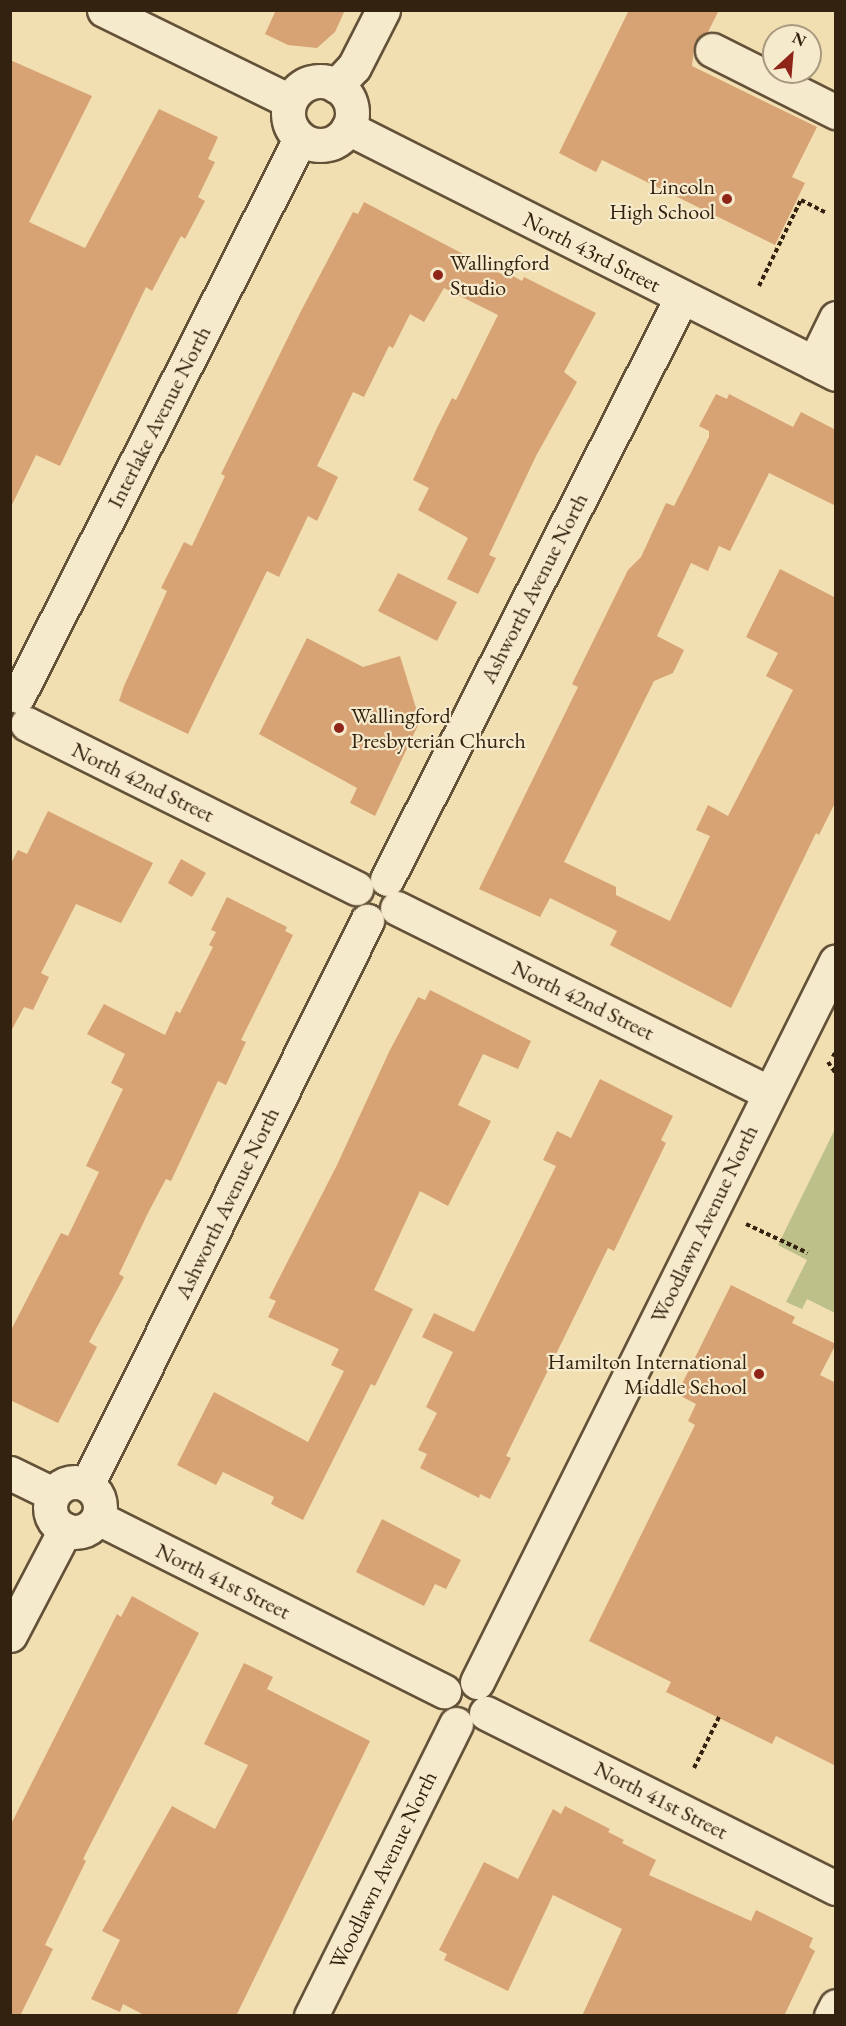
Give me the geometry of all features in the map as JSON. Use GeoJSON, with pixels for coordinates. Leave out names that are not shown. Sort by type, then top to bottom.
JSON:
{"type":"FeatureCollection","features":[{"type":"Feature","properties":{"kind":"street"},"geometry":{"type":"LineString","coordinates":[[104,10],[290,101]]}},
{"type":"Feature","properties":{"kind":"street"},"geometry":{"type":"LineString","coordinates":[[336,86],[354,67],[382,10]]}},
{"type":"Feature","properties":{"kind":"street"},"geometry":{"type":"LineString","coordinates":[[712,50],[836,112]]}},
{"type":"Feature","properties":{"kind":"street"},"geometry":{"type":"LineString","coordinates":[[320,80],[336,86],[351,107],[348,128],[332,143],[312,145],[300,139],[289,125],[290,101],[309,83],[320,80]]}},
{"type":"Feature","properties":{"kind":"street","name":"North 43rd Street"},"geometry":{"type":"LineString","coordinates":[[348,128],[825,369]]}},
{"type":"Feature","properties":{"kind":"street","name":"Interlake Avenue North"},"geometry":{"type":"LineString","coordinates":[[17,713],[300,139]]}},
{"type":"Feature","properties":{"kind":"street","name":"Ashworth Avenue North"},"geometry":{"type":"LineString","coordinates":[[392,894],[682,297]]}},
{"type":"Feature","properties":{"kind":"street"},"geometry":{"type":"LineString","coordinates":[[825,369],[836,318]]}},
{"type":"Feature","properties":{"kind":"street","name":"North 42nd Street"},"geometry":{"type":"LineString","coordinates":[[17,713],[356,888]]}},
{"type":"Feature","properties":{"kind":"street"},"geometry":{"type":"LineString","coordinates":[[368,877],[392,894],[384,921],[367,921],[353,907],[356,888],[368,877]]}},
{"type":"Feature","properties":{"kind":"street","name":"North 42nd Street"},"geometry":{"type":"LineString","coordinates":[[392,894],[768,1093]]}},
{"type":"Feature","properties":{"kind":"street","name":"Ashworth Avenue North"},"geometry":{"type":"LineString","coordinates":[[87,1485],[367,921]]}},
{"type":"Feature","properties":{"kind":"street","name":"Woodlawn Avenue North"},"geometry":{"type":"LineString","coordinates":[[477,1682],[768,1093],[836,961]]}},
{"type":"Feature","properties":{"kind":"street"},"geometry":{"type":"LineString","coordinates":[[10,1473],[53,1494]]}},
{"type":"Feature","properties":{"kind":"street"},"geometry":{"type":"LineString","coordinates":[[66,1483],[87,1485],[100,1503],[98,1518],[84,1531],[65,1530],[51,1515],[53,1494],[66,1483]]}},
{"type":"Feature","properties":{"kind":"street","name":"North 41st Street"},"geometry":{"type":"LineString","coordinates":[[98,1518],[444,1691]]}},
{"type":"Feature","properties":{"kind":"street"},"geometry":{"type":"LineString","coordinates":[[10,1635],[65,1530]]}},
{"type":"Feature","properties":{"kind":"street"},"geometry":{"type":"LineString","coordinates":[[458,1679],[477,1682],[488,1696],[486,1713],[472,1725],[456,1724],[444,1713],[444,1691],[458,1679]]}},
{"type":"Feature","properties":{"kind":"street","name":"North 41st Street"},"geometry":{"type":"LineString","coordinates":[[486,1713],[836,1888]]}},
{"type":"Feature","properties":{"kind":"street","name":"Woodlawn Avenue North"},"geometry":{"type":"LineString","coordinates":[[311,2016],[456,1724]]}},
{"type":"Feature","properties":{"kind":"street"},"geometry":{"type":"LineString","coordinates":[[831,2016],[836,2006]]}},
{"type":"Feature","properties":{"kind":"path"},"geometry":{"type":"LineString","coordinates":[[759,286],[801,200],[825,212]]}},
{"type":"Feature","properties":{"kind":"path"},"geometry":{"type":"LineString","coordinates":[[828,1062],[836,1074]]}},
{"type":"Feature","properties":{"kind":"path"},"geometry":{"type":"LineString","coordinates":[[746,1224],[808,1253]]}},
{"type":"Feature","properties":{"kind":"path"},"geometry":{"type":"LineString","coordinates":[[694,1768],[719,1718]]}},
{"type":"Feature","properties":{"kind":"green space"},"geometry":{"type":"Polygon","coordinates":[[[835,1129],[835,1313],[807,1299],[802,1309],[786,1302],[807,1260],[778,1245],[835,1129]]]}},
{"type":"Feature","properties":{"kind":"building"},"geometry":{"type":"Polygon","coordinates":[[[276,10],[345,10],[335,32],[317,48],[288,45],[265,34],[276,10]]]}},
{"type":"Feature","properties":{"kind":"building"},"geometry":{"type":"Polygon","coordinates":[[[629,10],[719,10],[708,32],[695,42],[692,66],[817,127],[792,177],[805,183],[775,245],[602,160],[596,172],[559,153],[629,10]]]}},
{"type":"Feature","properties":{"kind":"building"},"geometry":{"type":"Polygon","coordinates":[[[10,60],[92,96],[29,222],[85,248],[159,109],[218,137],[208,159],[215,162],[198,197],[205,201],[185,239],[181,236],[152,291],[146,287],[60,466],[36,455],[10,509],[10,60]]]}},
{"type":"Feature","properties":{"kind":"building"},"geometry":{"type":"Polygon","coordinates":[[[364,202],[511,279],[513,276],[522,281],[524,277],[596,313],[564,372],[577,382],[536,456],[489,555],[496,558],[478,594],[447,579],[468,538],[418,510],[429,488],[413,480],[452,398],[456,400],[498,315],[444,288],[424,322],[410,314],[393,348],[389,346],[364,397],[353,392],[317,466],[338,477],[317,521],[308,516],[279,577],[267,571],[188,734],[119,701],[167,591],[161,588],[184,542],[192,546],[225,476],[221,474],[300,313],[353,212],[358,214],[364,202]]]}},
{"type":"Feature","properties":{"kind":"building"},"geometry":{"type":"Polygon","coordinates":[[[716,394],[727,399],[729,394],[793,427],[801,412],[836,430],[836,506],[769,473],[730,551],[719,546],[708,571],[691,563],[657,636],[684,650],[673,673],[654,681],[564,862],[616,887],[616,895],[670,921],[710,836],[696,830],[708,805],[728,816],[793,690],[766,676],[778,653],[746,637],[780,569],[836,598],[836,801],[819,835],[816,833],[731,1008],[610,945],[617,931],[550,898],[540,917],[479,889],[578,687],[572,684],[628,570],[641,557],[666,503],[674,506],[709,437],[709,431],[699,426],[716,394]]]}},
{"type":"Feature","properties":{"kind":"building"},"geometry":{"type":"Polygon","coordinates":[[[398,573],[457,602],[437,641],[378,611],[398,573]]]}},
{"type":"Feature","properties":{"kind":"building","name":"Wallingford Presbyterian Church"},"geometry":{"type":"Polygon","coordinates":[[[307,638],[363,667],[400,656],[420,721],[375,816],[350,803],[357,788],[259,734],[307,638]]]}},
{"type":"Feature","properties":{"kind":"building"},"geometry":{"type":"Polygon","coordinates":[[[48,811],[153,863],[121,923],[76,904],[41,973],[49,977],[33,1010],[24,1007],[10,1033],[10,865],[18,850],[27,854],[48,811]]]}},
{"type":"Feature","properties":{"kind":"building"},"geometry":{"type":"Polygon","coordinates":[[[181,859],[206,873],[192,897],[168,883],[181,859]]]}},
{"type":"Feature","properties":{"kind":"building"},"geometry":{"type":"Polygon","coordinates":[[[227,897],[287,927],[285,931],[293,935],[241,1040],[246,1042],[226,1085],[218,1081],[171,1181],[166,1179],[148,1213],[119,1274],[124,1277],[89,1342],[97,1347],[58,1423],[10,1400],[10,1332],[61,1233],[68,1236],[99,1172],[86,1166],[123,1089],[111,1083],[125,1054],[87,1034],[104,1004],[165,1035],[176,1011],[180,1013],[213,947],[209,945],[216,932],[211,930],[227,897]]]}},
{"type":"Feature","properties":{"kind":"building"},"geometry":{"type":"Polygon","coordinates":[[[430,990],[531,1041],[518,1069],[483,1054],[458,1105],[491,1121],[448,1206],[420,1191],[374,1290],[413,1309],[375,1386],[371,1384],[303,1520],[271,1504],[274,1497],[223,1472],[216,1485],[177,1465],[214,1392],[308,1442],[344,1371],[331,1365],[339,1349],[268,1317],[276,1301],[269,1298],[337,1165],[389,1052],[418,997],[425,1000],[430,990]]]}},
{"type":"Feature","properties":{"kind":"building"},"geometry":{"type":"Polygon","coordinates":[[[600,1079],[673,1116],[661,1140],[666,1143],[614,1251],[608,1248],[506,1456],[511,1458],[490,1499],[480,1494],[479,1498],[420,1468],[427,1454],[418,1450],[437,1413],[426,1407],[453,1352],[422,1337],[434,1313],[474,1332],[556,1166],[543,1160],[557,1131],[571,1138],[600,1079]]]}},
{"type":"Feature","properties":{"kind":"building","name":"Hamilton International Middle School"},"geometry":{"type":"Polygon","coordinates":[[[731,1285],[795,1317],[792,1323],[836,1344],[820,1375],[836,1383],[836,1766],[776,1736],[772,1744],[666,1692],[671,1682],[589,1641],[695,1425],[688,1421],[696,1404],[677,1394],[731,1285]]]}},
{"type":"Feature","properties":{"kind":"building"},"geometry":{"type":"Polygon","coordinates":[[[382,1519],[461,1560],[446,1589],[435,1584],[424,1606],[356,1572],[382,1519]]]}},
{"type":"Feature","properties":{"kind":"building"},"geometry":{"type":"Polygon","coordinates":[[[132,1596],[199,1633],[83,1859],[86,1861],[45,1945],[53,1949],[20,2016],[10,2016],[10,1826],[117,1614],[121,1617],[132,1596]]]}},
{"type":"Feature","properties":{"kind":"building"},"geometry":{"type":"Polygon","coordinates":[[[244,1663],[273,1677],[267,1689],[370,1741],[236,2016],[146,2016],[123,2004],[120,2012],[91,1999],[120,1940],[102,1931],[172,1806],[215,1829],[248,1765],[204,1744],[244,1663]]]}},
{"type":"Feature","properties":{"kind":"building"},"geometry":{"type":"Polygon","coordinates":[[[565,1806],[610,1829],[608,1832],[624,1840],[622,1843],[656,1860],[649,1875],[751,1921],[756,1910],[813,1938],[809,1947],[815,1951],[784,2016],[582,2016],[622,1929],[553,1895],[508,1991],[444,1960],[447,1954],[439,1950],[484,1862],[518,1879],[553,1809],[561,1814],[565,1806]]]}},
{"type":"Feature","properties":{"kind":"place","name":"Lincoln High School"},"geometry":{"type":"Point","coordinates":[727,199]}},
{"type":"Feature","properties":{"kind":"place","name":"Wallingford Studio"},"geometry":{"type":"Point","coordinates":[438,275]}},
{"type":"Feature","properties":{"kind":"place","name":"Wallingford Presbyterian Church"},"geometry":{"type":"Point","coordinates":[339,728]}},
{"type":"Feature","properties":{"kind":"place","name":"Hamilton International Middle School"},"geometry":{"type":"Point","coordinates":[759,1374]}}]}
